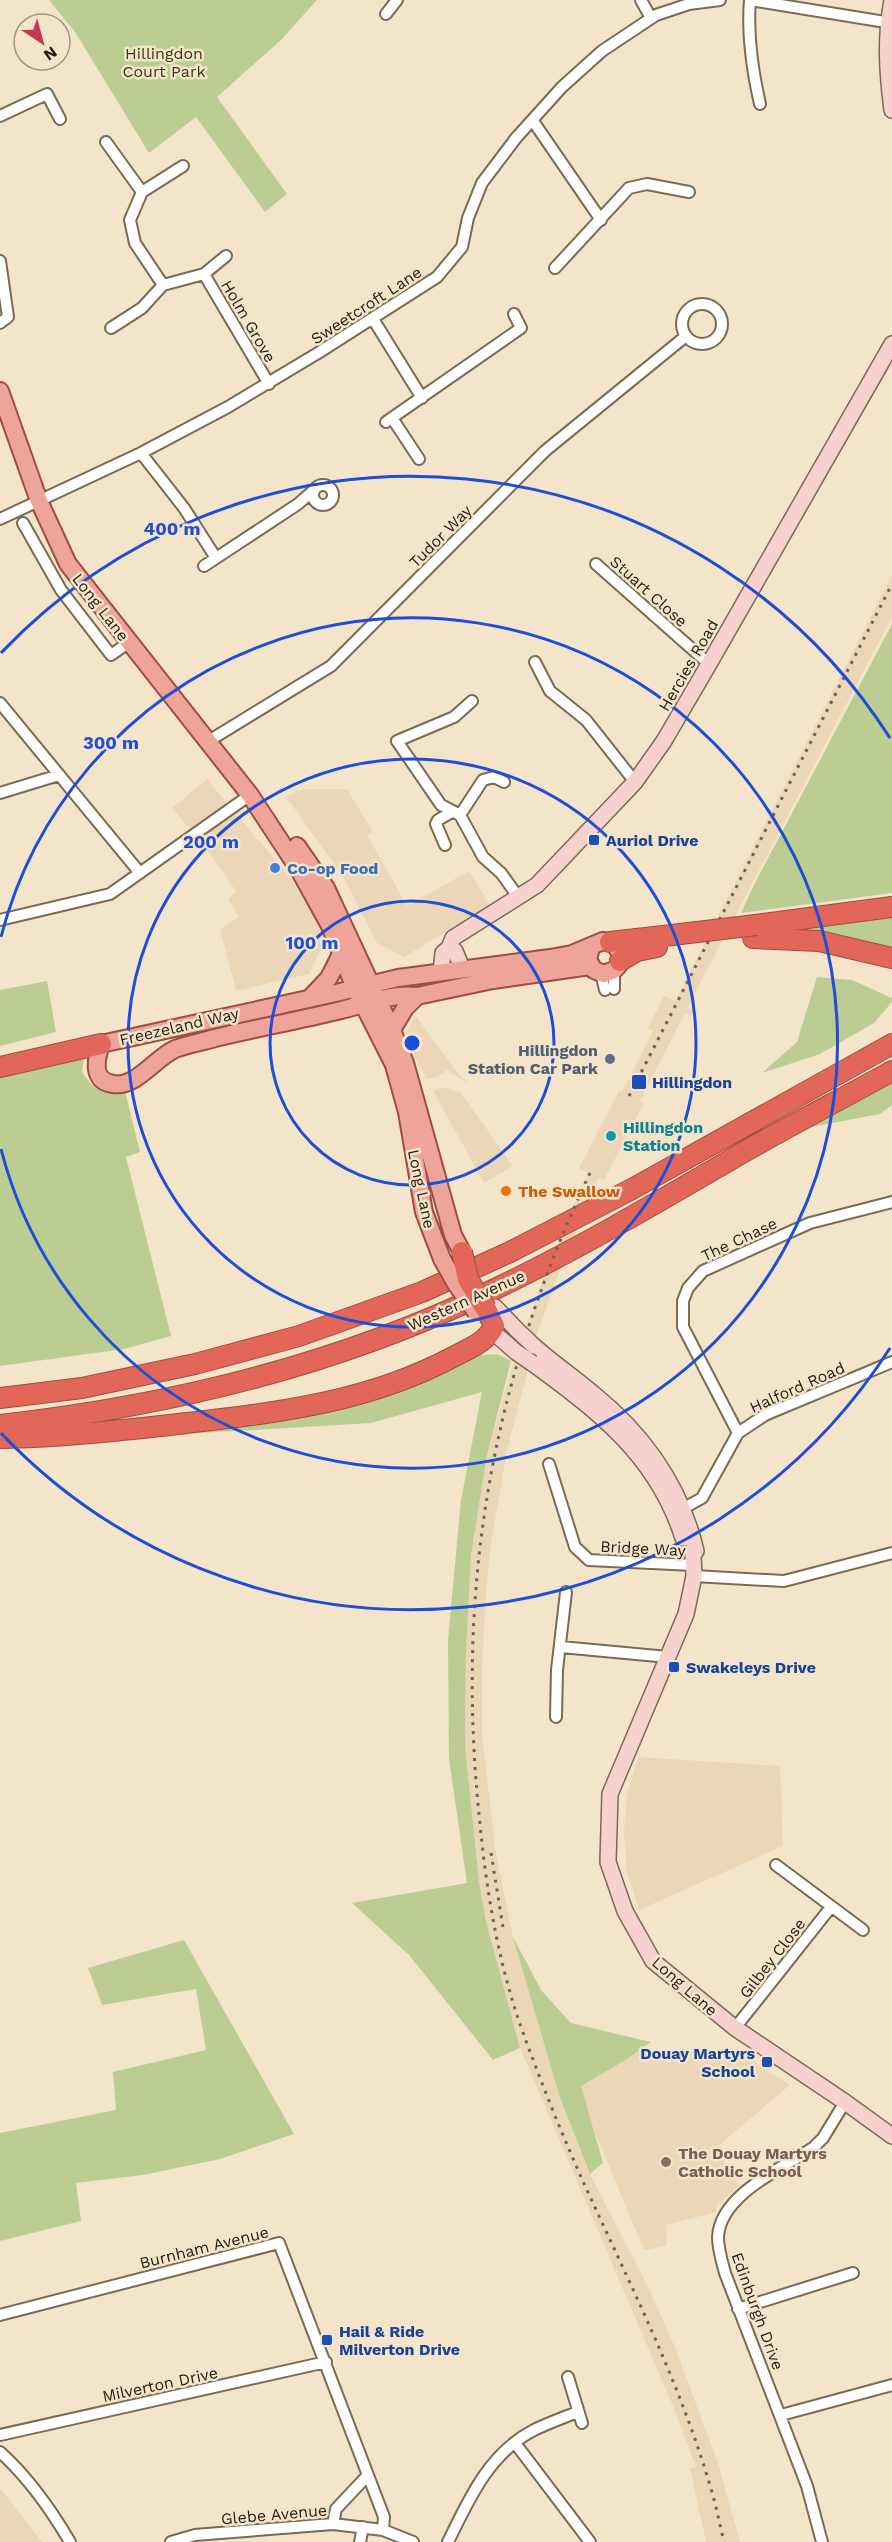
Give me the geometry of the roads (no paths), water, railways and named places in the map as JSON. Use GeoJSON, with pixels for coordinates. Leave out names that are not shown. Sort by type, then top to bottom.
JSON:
{"type":"FeatureCollection","features":[{"type":"Feature","properties":{"kind":"highway"},"geometry":{"type":"LineString","coordinates":[[600,944],[754,932],[892,907]]}},
{"type":"Feature","properties":{"kind":"highway"},"geometry":{"type":"LineString","coordinates":[[754,932],[819,941],[892,958]]}},
{"type":"Feature","properties":{"kind":"highway"},"geometry":{"type":"LineString","coordinates":[[606,967],[637,951],[672,940]]}},
{"type":"Feature","properties":{"kind":"highway"},"geometry":{"type":"LineString","coordinates":[[0,1067],[101,1044]]}},
{"type":"Feature","properties":{"kind":"highway","name":"Western Avenue"},"geometry":{"type":"LineString","coordinates":[[0,1398],[82,1388],[195,1364],[299,1336],[422,1292],[510,1252],[632,1189],[892,1044]]}},
{"type":"Feature","properties":{"kind":"highway","name":"Western Avenue"},"geometry":{"type":"LineString","coordinates":[[0,1425],[122,1408],[230,1384],[335,1353],[444,1312],[494,1290],[592,1240],[892,1071]]}},
{"type":"Feature","properties":{"kind":"highway"},"geometry":{"type":"LineString","coordinates":[[0,1438],[130,1430],[274,1413],[330,1403],[417,1376],[480,1343],[492,1331],[493,1321],[468,1279],[462,1252]]}},
{"type":"Feature","properties":{"kind":"main road"},"geometry":{"type":"LineString","coordinates":[[892,0],[886,66],[892,110]]}},
{"type":"Feature","properties":{"kind":"main road","name":"Hercies Road"},"geometry":{"type":"LineString","coordinates":[[441,971],[443,953],[449,948],[453,938],[519,898],[544,878],[635,782],[664,741],[892,344]]}},
{"type":"Feature","properties":{"kind":"main road","name":"Long Lane"},"geometry":{"type":"LineString","coordinates":[[0,391],[39,501],[68,564],[250,795],[298,868],[330,926],[341,954],[392,1030],[405,1063],[441,1198],[453,1235],[462,1252]]}},
{"type":"Feature","properties":{"kind":"main road","name":"Long Lane"},"geometry":{"type":"LineString","coordinates":[[250,795],[285,829],[326,888],[394,1065],[407,1112],[424,1212],[442,1259],[456,1284],[486,1309],[517,1330],[534,1356],[606,1420],[640,1457],[668,1498],[693,1566]]}},
{"type":"Feature","properties":{"kind":"main road"},"geometry":{"type":"LineString","coordinates":[[600,944],[619,949],[606,967],[493,980],[417,996],[367,993],[441,971],[549,958],[600,944]]}},
{"type":"Feature","properties":{"kind":"main road"},"geometry":{"type":"LineString","coordinates":[[600,944],[588,960],[606,967]]}},
{"type":"Feature","properties":{"kind":"main road"},"geometry":{"type":"LineString","coordinates":[[449,948],[455,951],[462,968]]}},
{"type":"Feature","properties":{"kind":"main road"},"geometry":{"type":"LineString","coordinates":[[311,997],[329,978],[341,954]]}},
{"type":"Feature","properties":{"kind":"main road","name":"Freezeland Way"},"geometry":{"type":"LineString","coordinates":[[367,993],[338,1011],[278,1022],[176,1048],[131,1081],[121,1085],[103,1082],[98,1075],[96,1060],[101,1044],[311,997],[367,993]]}},
{"type":"Feature","properties":{"kind":"main road"},"geometry":{"type":"LineString","coordinates":[[392,1030],[405,1008],[417,996]]}},
{"type":"Feature","properties":{"kind":"main road","name":"Long Lane"},"geometry":{"type":"LineString","coordinates":[[492,1331],[511,1348],[534,1356],[595,1395],[631,1428],[666,1473],[684,1508],[696,1551],[686,1614],[610,1794],[608,1862],[626,1911],[653,1961],[735,2028],[892,2136]]}},
{"type":"Feature","properties":{"kind":"street"},"geometry":{"type":"LineString","coordinates":[[386,14],[398,0]]}},
{"type":"Feature","properties":{"kind":"street"},"geometry":{"type":"LineString","coordinates":[[641,0],[651,18]]}},
{"type":"Feature","properties":{"kind":"street","name":"Sweetcroft Lane"},"geometry":{"type":"LineString","coordinates":[[0,519],[141,453],[269,384],[437,277],[462,247],[468,218],[482,183],[516,138],[562,87],[602,51],[651,18],[689,4],[720,0]]}},
{"type":"Feature","properties":{"kind":"street"},"geometry":{"type":"LineString","coordinates":[[760,104],[753,76],[748,29],[750,0],[890,22]]}},
{"type":"Feature","properties":{"kind":"street"},"geometry":{"type":"LineString","coordinates":[[0,116],[47,94],[60,119]]}},
{"type":"Feature","properties":{"kind":"street"},"geometry":{"type":"LineString","coordinates":[[533,121],[601,220]]}},
{"type":"Feature","properties":{"kind":"street"},"geometry":{"type":"LineString","coordinates":[[106,142],[142,192]]}},
{"type":"Feature","properties":{"kind":"street"},"geometry":{"type":"LineString","coordinates":[[111,328],[142,308],[163,285],[135,243],[129,220],[142,192],[183,166]]}},
{"type":"Feature","properties":{"kind":"street"},"geometry":{"type":"LineString","coordinates":[[555,268],[629,188],[647,184],[689,192]]}},
{"type":"Feature","properties":{"kind":"street","name":"Holm Grove"},"geometry":{"type":"LineString","coordinates":[[163,285],[204,274],[226,256]]}},
{"type":"Feature","properties":{"kind":"street"},"geometry":{"type":"LineString","coordinates":[[0,261],[8,317],[0,323]]}},
{"type":"Feature","properties":{"kind":"street","name":"Holm Grove"},"geometry":{"type":"LineString","coordinates":[[204,274],[269,384]]}},
{"type":"Feature","properties":{"kind":"street"},"geometry":{"type":"LineString","coordinates":[[419,459],[389,420],[520,328],[514,314]]}},
{"type":"Feature","properties":{"kind":"street"},"geometry":{"type":"LineString","coordinates":[[373,319],[422,398]]}},
{"type":"Feature","properties":{"kind":"street","name":"Tudor Way"},"geometry":{"type":"LineString","coordinates":[[207,742],[331,666],[545,452],[686,336]]}},
{"type":"Feature","properties":{"kind":"street"},"geometry":{"type":"LineString","coordinates":[[141,453],[184,508],[216,558]]}},
{"type":"Feature","properties":{"kind":"street"},"geometry":{"type":"LineString","coordinates":[[204,566],[314,490]]}},
{"type":"Feature","properties":{"kind":"street"},"geometry":{"type":"LineString","coordinates":[[23,523],[61,590],[111,655],[128,643]]}},
{"type":"Feature","properties":{"kind":"street","name":"Stuart Close"},"geometry":{"type":"LineString","coordinates":[[596,564],[709,664]]}},
{"type":"Feature","properties":{"kind":"street"},"geometry":{"type":"LineString","coordinates":[[535,662],[550,691],[586,720],[635,782]]}},
{"type":"Feature","properties":{"kind":"street"},"geometry":{"type":"LineString","coordinates":[[472,701],[454,717],[397,741],[441,806],[456,813],[483,857],[501,873],[519,898]]}},
{"type":"Feature","properties":{"kind":"street"},"geometry":{"type":"LineString","coordinates":[[0,703],[140,873]]}},
{"type":"Feature","properties":{"kind":"street"},"geometry":{"type":"LineString","coordinates":[[0,794],[59,775]]}},
{"type":"Feature","properties":{"kind":"street"},"geometry":{"type":"LineString","coordinates":[[445,845],[436,824],[456,813],[483,780],[494,777],[504,782]]}},
{"type":"Feature","properties":{"kind":"street"},"geometry":{"type":"LineString","coordinates":[[0,920],[110,894],[250,795]]}},
{"type":"Feature","properties":{"kind":"street"},"geometry":{"type":"LineString","coordinates":[[606,967],[610,990],[602,977],[606,967]]}},
{"type":"Feature","properties":{"kind":"street","name":"The Chase"},"geometry":{"type":"LineString","coordinates":[[738,1433],[683,1327],[682,1301],[688,1288],[704,1271],[800,1227],[892,1202]]}},
{"type":"Feature","properties":{"kind":"street","name":"Halford Road"},"geometry":{"type":"LineString","coordinates":[[684,1508],[702,1498],[738,1433],[765,1415],[892,1362]]}},
{"type":"Feature","properties":{"kind":"street","name":"Bridge Way"},"geometry":{"type":"LineString","coordinates":[[549,1464],[575,1547],[589,1560],[693,1566]]}},
{"type":"Feature","properties":{"kind":"street"},"geometry":{"type":"LineString","coordinates":[[693,1566],[784,1581],[892,1553]]}},
{"type":"Feature","properties":{"kind":"street"},"geometry":{"type":"LineString","coordinates":[[556,1717],[566,1592]]}},
{"type":"Feature","properties":{"kind":"street"},"geometry":{"type":"LineString","coordinates":[[561,1647],[668,1657]]}},
{"type":"Feature","properties":{"kind":"street"},"geometry":{"type":"LineString","coordinates":[[776,1865],[863,1930]]}},
{"type":"Feature","properties":{"kind":"street","name":"Gilbey Close"},"geometry":{"type":"LineString","coordinates":[[735,2028],[831,1907]]}},
{"type":"Feature","properties":{"kind":"street","name":"Edinburgh Drive"},"geometry":{"type":"LineString","coordinates":[[822,2542],[813,2504],[781,2415],[725,2273],[718,2237],[721,2222],[728,2208],[739,2196],[813,2148],[823,2138],[845,2102]]}},
{"type":"Feature","properties":{"kind":"street","name":"Burnham Avenue"},"geometry":{"type":"LineString","coordinates":[[0,2315],[279,2243],[384,2517],[383,2530]]}},
{"type":"Feature","properties":{"kind":"street"},"geometry":{"type":"LineString","coordinates":[[738,2308],[853,2273]]}},
{"type":"Feature","properties":{"kind":"street","name":"Milverton Drive"},"geometry":{"type":"LineString","coordinates":[[0,2435],[326,2362]]}},
{"type":"Feature","properties":{"kind":"street"},"geometry":{"type":"LineString","coordinates":[[568,2377],[582,2423]]}},
{"type":"Feature","properties":{"kind":"street"},"geometry":{"type":"LineString","coordinates":[[781,2415],[892,2385]]}},
{"type":"Feature","properties":{"kind":"street"},"geometry":{"type":"LineString","coordinates":[[448,2542],[475,2487],[499,2457],[533,2430],[577,2412]]}},
{"type":"Feature","properties":{"kind":"street"},"geometry":{"type":"LineString","coordinates":[[515,2443],[590,2542]]}},
{"type":"Feature","properties":{"kind":"street"},"geometry":{"type":"LineString","coordinates":[[0,2452],[24,2473],[47,2504],[70,2542]]}},
{"type":"Feature","properties":{"kind":"street"},"geometry":{"type":"LineString","coordinates":[[333,2524],[336,2509],[368,2475]]}},
{"type":"Feature","properties":{"kind":"street","name":"Glebe Avenue"},"geometry":{"type":"LineString","coordinates":[[171,2542],[195,2535],[222,2538],[333,2524],[383,2530],[413,2542]]}},
{"type":"Feature","properties":{"kind":"street"},"geometry":{"type":"LineString","coordinates":[[360,2542],[363,2527]]}},
{"type":"Feature","properties":{"kind":"railway"},"geometry":{"type":"LineString","coordinates":[[629,1096],[892,584]]}},
{"type":"Feature","properties":{"kind":"railway"},"geometry":{"type":"LineString","coordinates":[[590,1173],[556,1252],[527,1331],[505,1411],[488,1491],[477,1572],[473,1654],[473,1738],[480,1824],[486,1879],[496,1934],[517,2015],[566,2142],[655,2338],[684,2408],[715,2503],[724,2542]]}},
{"type":"Feature","properties":{"kind":"railway"},"geometry":{"type":"LineString","coordinates":[[491,1853],[503,1927]]}},
{"type":"Feature","properties":{"kind":"place","name":"Auriol Drive"},"geometry":{"type":"Point","coordinates":[594,840]}},
{"type":"Feature","properties":{"kind":"place","name":"Co-op Food"},"geometry":{"type":"Point","coordinates":[275,868]}},
{"type":"Feature","properties":{"kind":"place","name":"Hillingdon Station Car Park"},"geometry":{"type":"Point","coordinates":[610,1059]}},
{"type":"Feature","properties":{"kind":"place","name":"Hillingdon"},"geometry":{"type":"Point","coordinates":[639,1082]}},
{"type":"Feature","properties":{"kind":"place","name":"Hillingdon Station"},"geometry":{"type":"Point","coordinates":[611,1136]}},
{"type":"Feature","properties":{"kind":"place","name":"The Swallow"},"geometry":{"type":"Point","coordinates":[506,1191]}},
{"type":"Feature","properties":{"kind":"place","name":"Swakeleys Drive"},"geometry":{"type":"Point","coordinates":[674,1667]}},
{"type":"Feature","properties":{"kind":"place","name":"Douay Martyrs School"},"geometry":{"type":"Point","coordinates":[767,2062]}},
{"type":"Feature","properties":{"kind":"place","name":"The Douay Martyrs Catholic School"},"geometry":{"type":"Point","coordinates":[666,2162]}},
{"type":"Feature","properties":{"kind":"place","name":"Hail & Ride Milverton Drive"},"geometry":{"type":"Point","coordinates":[327,2340]}},
{"type":"Feature","properties":{"kind":"park label","name":"Hillingdon Court Park"},"geometry":{"type":"Point","coordinates":[164,62]}}]}
